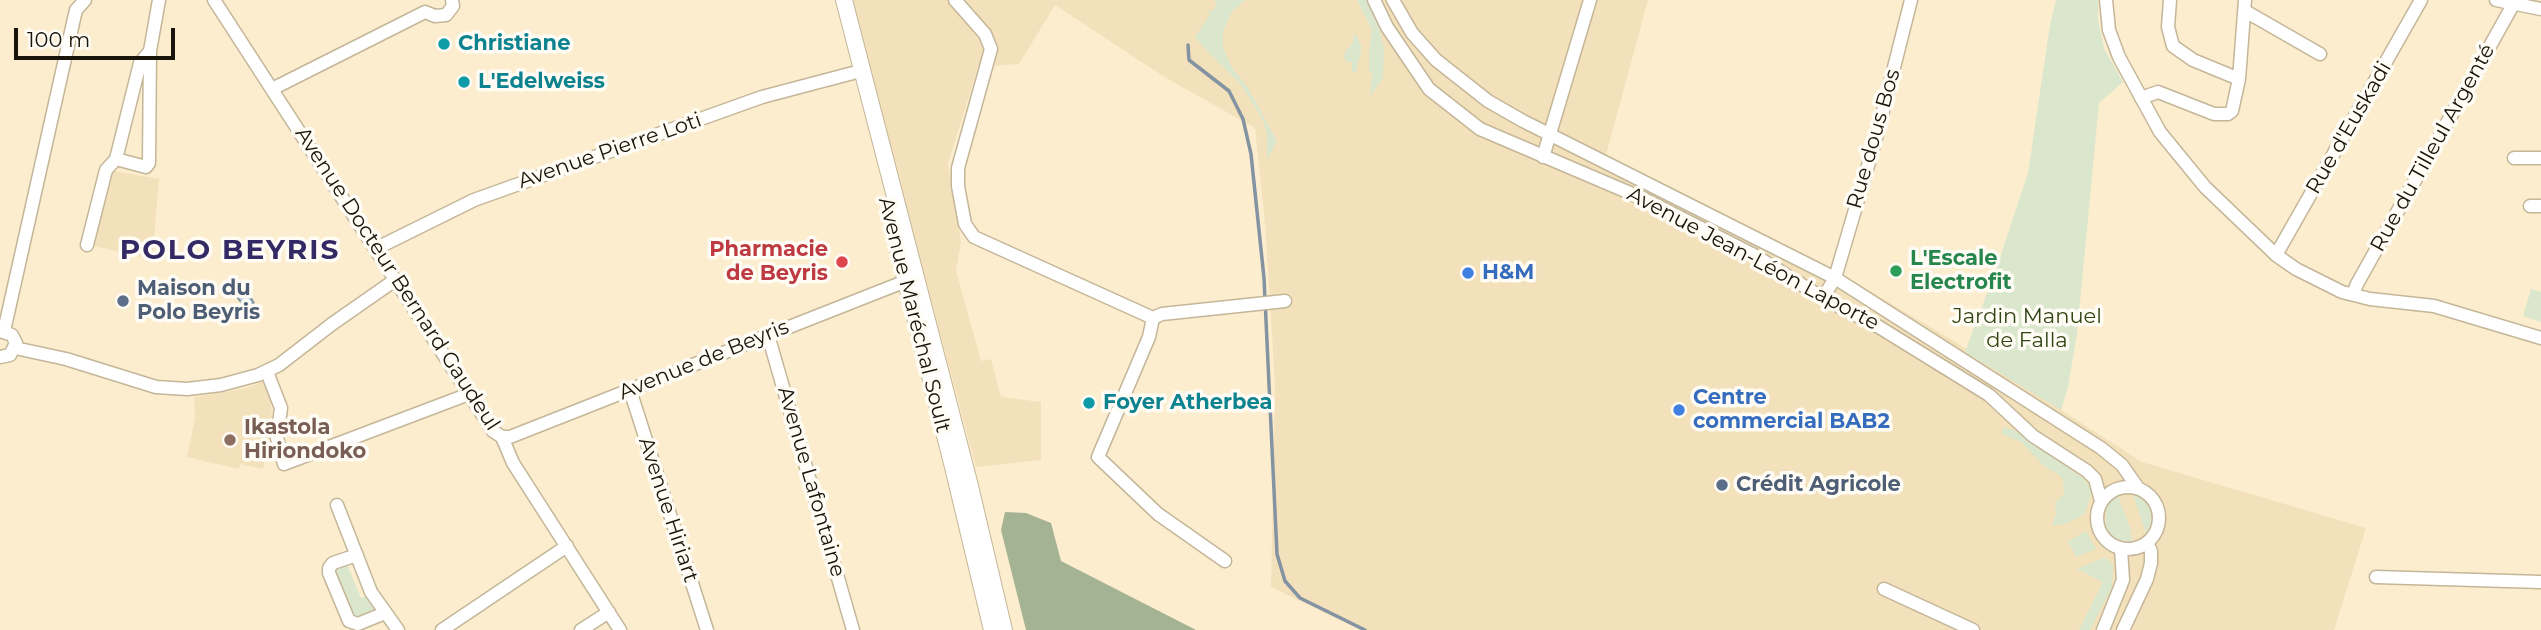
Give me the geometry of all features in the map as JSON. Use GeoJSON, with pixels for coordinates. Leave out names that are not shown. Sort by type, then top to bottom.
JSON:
{"type":"FeatureCollection","features":[{"type":"Feature","properties":{"kind":"main road","name":"Avenue Maréchal Soult"},"geometry":{"type":"LineString","coordinates":[[834,0],[911,279],[992,630]]}},
{"type":"Feature","properties":{"kind":"main road"},"geometry":{"type":"LineString","coordinates":[[844,0],[911,279],[969,482],[1004,630]]}},
{"type":"Feature","properties":{"kind":"street"},"geometry":{"type":"LineString","coordinates":[[116,159],[146,167],[149,163],[150,51],[159,0]]}},
{"type":"Feature","properties":{"kind":"street","name":"Avenue Docteur Bernard Gaudeul"},"geometry":{"type":"LineString","coordinates":[[214,0],[492,431],[502,437],[508,454],[621,630]]}},
{"type":"Feature","properties":{"kind":"street"},"geometry":{"type":"LineString","coordinates":[[272,89],[427,6],[435,16],[446,15],[453,6],[452,0]]}},
{"type":"Feature","properties":{"kind":"street"},"geometry":{"type":"LineString","coordinates":[[944,0],[985,34]]}},
{"type":"Feature","properties":{"kind":"street"},"geometry":{"type":"LineString","coordinates":[[955,0],[985,34],[991,49],[958,168],[958,186],[969,232],[974,237],[1153,318],[1162,314],[1278,301]]}},
{"type":"Feature","properties":{"kind":"street","name":"Avenue Jean-Léon Laporte"},"geometry":{"type":"LineString","coordinates":[[1374,0],[1387,27],[1429,89],[1480,129],[1608,182],[1681,217],[1756,256],[1823,298],[1879,327],[1989,395],[2033,436],[2087,471],[2095,479],[2101,501]]}},
{"type":"Feature","properties":{"kind":"street","name":"Avenue Jean-Léon Laporte"},"geometry":{"type":"LineString","coordinates":[[1393,0],[1412,33],[1445,68],[1488,101],[1835,278],[2101,447],[2122,465],[2138,488]]}},
{"type":"Feature","properties":{"kind":"street"},"geometry":{"type":"LineString","coordinates":[[1543,157],[1590,0]]}},
{"type":"Feature","properties":{"kind":"street","name":"Rue dous Bos"},"geometry":{"type":"LineString","coordinates":[[1823,298],[1835,278],[1877,135],[1910,0]]}},
{"type":"Feature","properties":{"kind":"street"},"geometry":{"type":"LineString","coordinates":[[2106,0],[2113,43],[2141,99],[2172,150],[2205,187],[2276,256],[2342,292],[2370,299],[2434,306],[2541,338]]}},
{"type":"Feature","properties":{"kind":"street"},"geometry":{"type":"LineString","coordinates":[[2170,0],[2168,27],[2173,46],[2193,60],[2239,79]]}},
{"type":"Feature","properties":{"kind":"street","name":"Rue d'Euskadi"},"geometry":{"type":"LineString","coordinates":[[2276,256],[2421,0]]}},
{"type":"Feature","properties":{"kind":"street"},"geometry":{"type":"LineString","coordinates":[[2496,0],[2541,9]]}},
{"type":"Feature","properties":{"kind":"street"},"geometry":{"type":"LineString","coordinates":[[0,357],[10,355],[15,348],[12,335],[2,331],[76,10],[81,1]]}},
{"type":"Feature","properties":{"kind":"street","name":"Rue du Tilleul Argenté"},"geometry":{"type":"LineString","coordinates":[[2353,294],[2514,3]]}},
{"type":"Feature","properties":{"kind":"street"},"geometry":{"type":"LineString","coordinates":[[2141,99],[2164,92],[2214,114],[2228,114],[2235,103],[2239,79],[2245,6],[2320,54]]}},
{"type":"Feature","properties":{"kind":"street"},"geometry":{"type":"LineString","coordinates":[[87,245],[106,170],[116,159],[140,63],[150,51]]}},
{"type":"Feature","properties":{"kind":"street","name":"Avenue Pierre Loti"},"geometry":{"type":"LineString","coordinates":[[375,249],[474,200],[762,97],[853,73]]}},
{"type":"Feature","properties":{"kind":"street"},"geometry":{"type":"LineString","coordinates":[[2514,158],[2541,158]]}},
{"type":"Feature","properties":{"kind":"street","name":"Avenue de Beyris"},"geometry":{"type":"LineString","coordinates":[[502,437],[510,437],[911,279]]}},
{"type":"Feature","properties":{"kind":"street"},"geometry":{"type":"LineString","coordinates":[[15,348],[66,359],[164,388],[203,387],[237,381],[267,372],[395,280]]}},
{"type":"Feature","properties":{"kind":"street"},"geometry":{"type":"LineString","coordinates":[[1153,318],[1149,337],[1098,457],[1158,514],[1225,561]]}},
{"type":"Feature","properties":{"kind":"street","name":"Avenue Lafontaine"},"geometry":{"type":"LineString","coordinates":[[768,335],[853,630]]}},
{"type":"Feature","properties":{"kind":"street"},"geometry":{"type":"LineString","coordinates":[[267,372],[281,408],[278,438],[285,464],[469,394]]}},
{"type":"Feature","properties":{"kind":"street","name":"Avenue Hiriart"},"geometry":{"type":"LineString","coordinates":[[630,390],[707,630]]}},
{"type":"Feature","properties":{"kind":"street"},"geometry":{"type":"LineString","coordinates":[[2120,488],[2138,488],[2146,492],[2156,505],[2159,513],[2157,530],[2147,543],[2138,548],[2121,549],[2107,542],[2097,526],[2096,516],[2101,501],[2109,492],[2120,488]]}},
{"type":"Feature","properties":{"kind":"street"},"geometry":{"type":"LineString","coordinates":[[337,505],[372,592],[398,630]]}},
{"type":"Feature","properties":{"kind":"street"},"geometry":{"type":"LineString","coordinates":[[2123,630],[2147,579],[2151,551],[2147,543]]}},
{"type":"Feature","properties":{"kind":"street"},"geometry":{"type":"LineString","coordinates":[[442,630],[567,546]]}},
{"type":"Feature","properties":{"kind":"street"},"geometry":{"type":"LineString","coordinates":[[2103,630],[2123,580],[2121,549]]}},
{"type":"Feature","properties":{"kind":"street"},"geometry":{"type":"LineString","coordinates":[[357,555],[334,563],[329,568],[349,621],[358,624],[385,613]]}},
{"type":"Feature","properties":{"kind":"street"},"geometry":{"type":"LineString","coordinates":[[2376,577],[2541,582]]}},
{"type":"Feature","properties":{"kind":"street"},"geometry":{"type":"LineString","coordinates":[[1884,589],[1973,630]]}},
{"type":"Feature","properties":{"kind":"street"},"geometry":{"type":"LineString","coordinates":[[581,630],[609,612]]}},
{"type":"Feature","properties":{"kind":"shaded area"},"geometry":{"type":"Polygon","coordinates":[[[850,0],[1648,0],[1606,155],[1843,275],[1957,343],[2142,462],[2366,528],[2334,630],[1360,630],[1271,587],[1275,384],[1265,223],[1255,128],[1166,78],[1055,5],[1019,64],[978,67],[948,164],[961,242],[956,271],[981,361],[991,359],[1001,397],[1041,402],[1041,460],[976,467],[850,0]]]}},
{"type":"Feature","properties":{"kind":"shaded area"},"geometry":{"type":"Polygon","coordinates":[[[109,170],[159,179],[152,260],[91,245],[109,170]]]}},
{"type":"Feature","properties":{"kind":"shaded area","name":"Ikastola Hiriondoko"},"geometry":{"type":"Polygon","coordinates":[[[268,380],[273,423],[263,469],[240,464],[239,469],[187,457],[195,418],[194,397],[243,389],[268,380]]]}},
{"type":"Feature","properties":{"kind":"green space"},"geometry":{"type":"Polygon","coordinates":[[[1214,0],[1245,0],[1232,12],[1227,22],[1223,32],[1223,48],[1277,141],[1267,160],[1267,135],[1257,110],[1241,85],[1195,37],[1210,15],[1208,9],[1212,12],[1217,4],[1214,0]]]}},
{"type":"Feature","properties":{"kind":"green space"},"geometry":{"type":"Polygon","coordinates":[[[1357,0],[1367,0],[1379,28],[1384,49],[1383,78],[1370,97],[1372,72],[1369,72],[1369,51],[1372,30],[1357,0]]]}},
{"type":"Feature","properties":{"kind":"green space","name":"Jardin Manuel de Falla"},"geometry":{"type":"Polygon","coordinates":[[[2056,0],[2098,0],[2098,20],[2104,48],[2123,82],[2099,103],[2077,334],[2068,387],[2061,410],[1965,352],[2028,173],[2056,0]]]}},
{"type":"Feature","properties":{"kind":"green space"},"geometry":{"type":"Polygon","coordinates":[[[1356,34],[1361,52],[1356,72],[1352,72],[1352,62],[1347,62],[1344,57],[1353,43],[1353,35],[1356,34]]]}},
{"type":"Feature","properties":{"kind":"green space"},"geometry":{"type":"Polygon","coordinates":[[[2531,289],[2541,292],[2541,322],[2523,316],[2531,289]]]}},
{"type":"Feature","properties":{"kind":"green space"},"geometry":{"type":"Polygon","coordinates":[[[2003,427],[2016,431],[2084,479],[2092,491],[2085,514],[2065,524],[2052,526],[2056,513],[2055,503],[2064,494],[2063,480],[2044,466],[2021,442],[2002,434],[2003,427]]]}},
{"type":"Feature","properties":{"kind":"green space"},"geometry":{"type":"Polygon","coordinates":[[[2133,494],[2144,500],[2151,511],[2151,523],[2146,534],[2133,494]]]}},
{"type":"Feature","properties":{"kind":"green space"},"geometry":{"type":"Polygon","coordinates":[[[2118,495],[2130,528],[2130,542],[2115,539],[2106,528],[2106,509],[2118,495]]]}},
{"type":"Feature","properties":{"kind":"green space"},"geometry":{"type":"Polygon","coordinates":[[[1005,512],[1026,513],[1051,523],[1061,561],[1196,630],[1026,630],[1001,530],[1005,512]]]}},
{"type":"Feature","properties":{"kind":"green space"},"geometry":{"type":"Polygon","coordinates":[[[2086,531],[2096,549],[2076,557],[2067,542],[2086,531]]]}},
{"type":"Feature","properties":{"kind":"green space"},"geometry":{"type":"Polygon","coordinates":[[[2105,557],[2113,565],[2112,587],[2090,630],[2079,630],[2103,582],[2077,569],[2105,557]]]}},
{"type":"Feature","properties":{"kind":"green space"},"geometry":{"type":"Polygon","coordinates":[[[346,562],[361,598],[368,595],[375,607],[373,614],[361,620],[353,617],[333,575],[334,567],[346,562]]]}},
{"type":"Feature","properties":{"kind":"water"},"geometry":{"type":"Polygon","coordinates":[[[243,286],[254,303],[248,307],[244,306],[233,292],[243,286]]]}},
{"type":"Feature","properties":{"kind":"waterway"},"geometry":{"type":"LineString","coordinates":[[1188,45],[1189,60],[1229,91],[1243,119],[1251,154],[1264,278],[1277,554],[1285,581],[1300,598],[1365,630]]}},
{"type":"Feature","properties":{"kind":"place","name":"Christiane"},"geometry":{"type":"Point","coordinates":[444,44]}},
{"type":"Feature","properties":{"kind":"place","name":"L'Edelweiss"},"geometry":{"type":"Point","coordinates":[464,82]}},
{"type":"Feature","properties":{"kind":"place","name":"Pharmacie de Beyris"},"geometry":{"type":"Point","coordinates":[842,262]}},
{"type":"Feature","properties":{"kind":"place","name":"L'Escale Electrofit"},"geometry":{"type":"Point","coordinates":[1896,271]}},
{"type":"Feature","properties":{"kind":"place","name":"H&M"},"geometry":{"type":"Point","coordinates":[1468,273]}},
{"type":"Feature","properties":{"kind":"place","name":"Maison du Polo Beyris"},"geometry":{"type":"Point","coordinates":[123,301]}},
{"type":"Feature","properties":{"kind":"place","name":"Foyer Atherbea"},"geometry":{"type":"Point","coordinates":[1089,403]}},
{"type":"Feature","properties":{"kind":"place","name":"Centre commercial BAB2"},"geometry":{"type":"Point","coordinates":[1679,410]}},
{"type":"Feature","properties":{"kind":"place","name":"Ikastola Hiriondoko"},"geometry":{"type":"Point","coordinates":[230,440]}},
{"type":"Feature","properties":{"kind":"place","name":"Crédit Agricole"},"geometry":{"type":"Point","coordinates":[1722,485]}},
{"type":"Feature","properties":{"kind":"district","name":"POLO BEYRIS"},"geometry":{"type":"Point","coordinates":[230,251]}}]}
